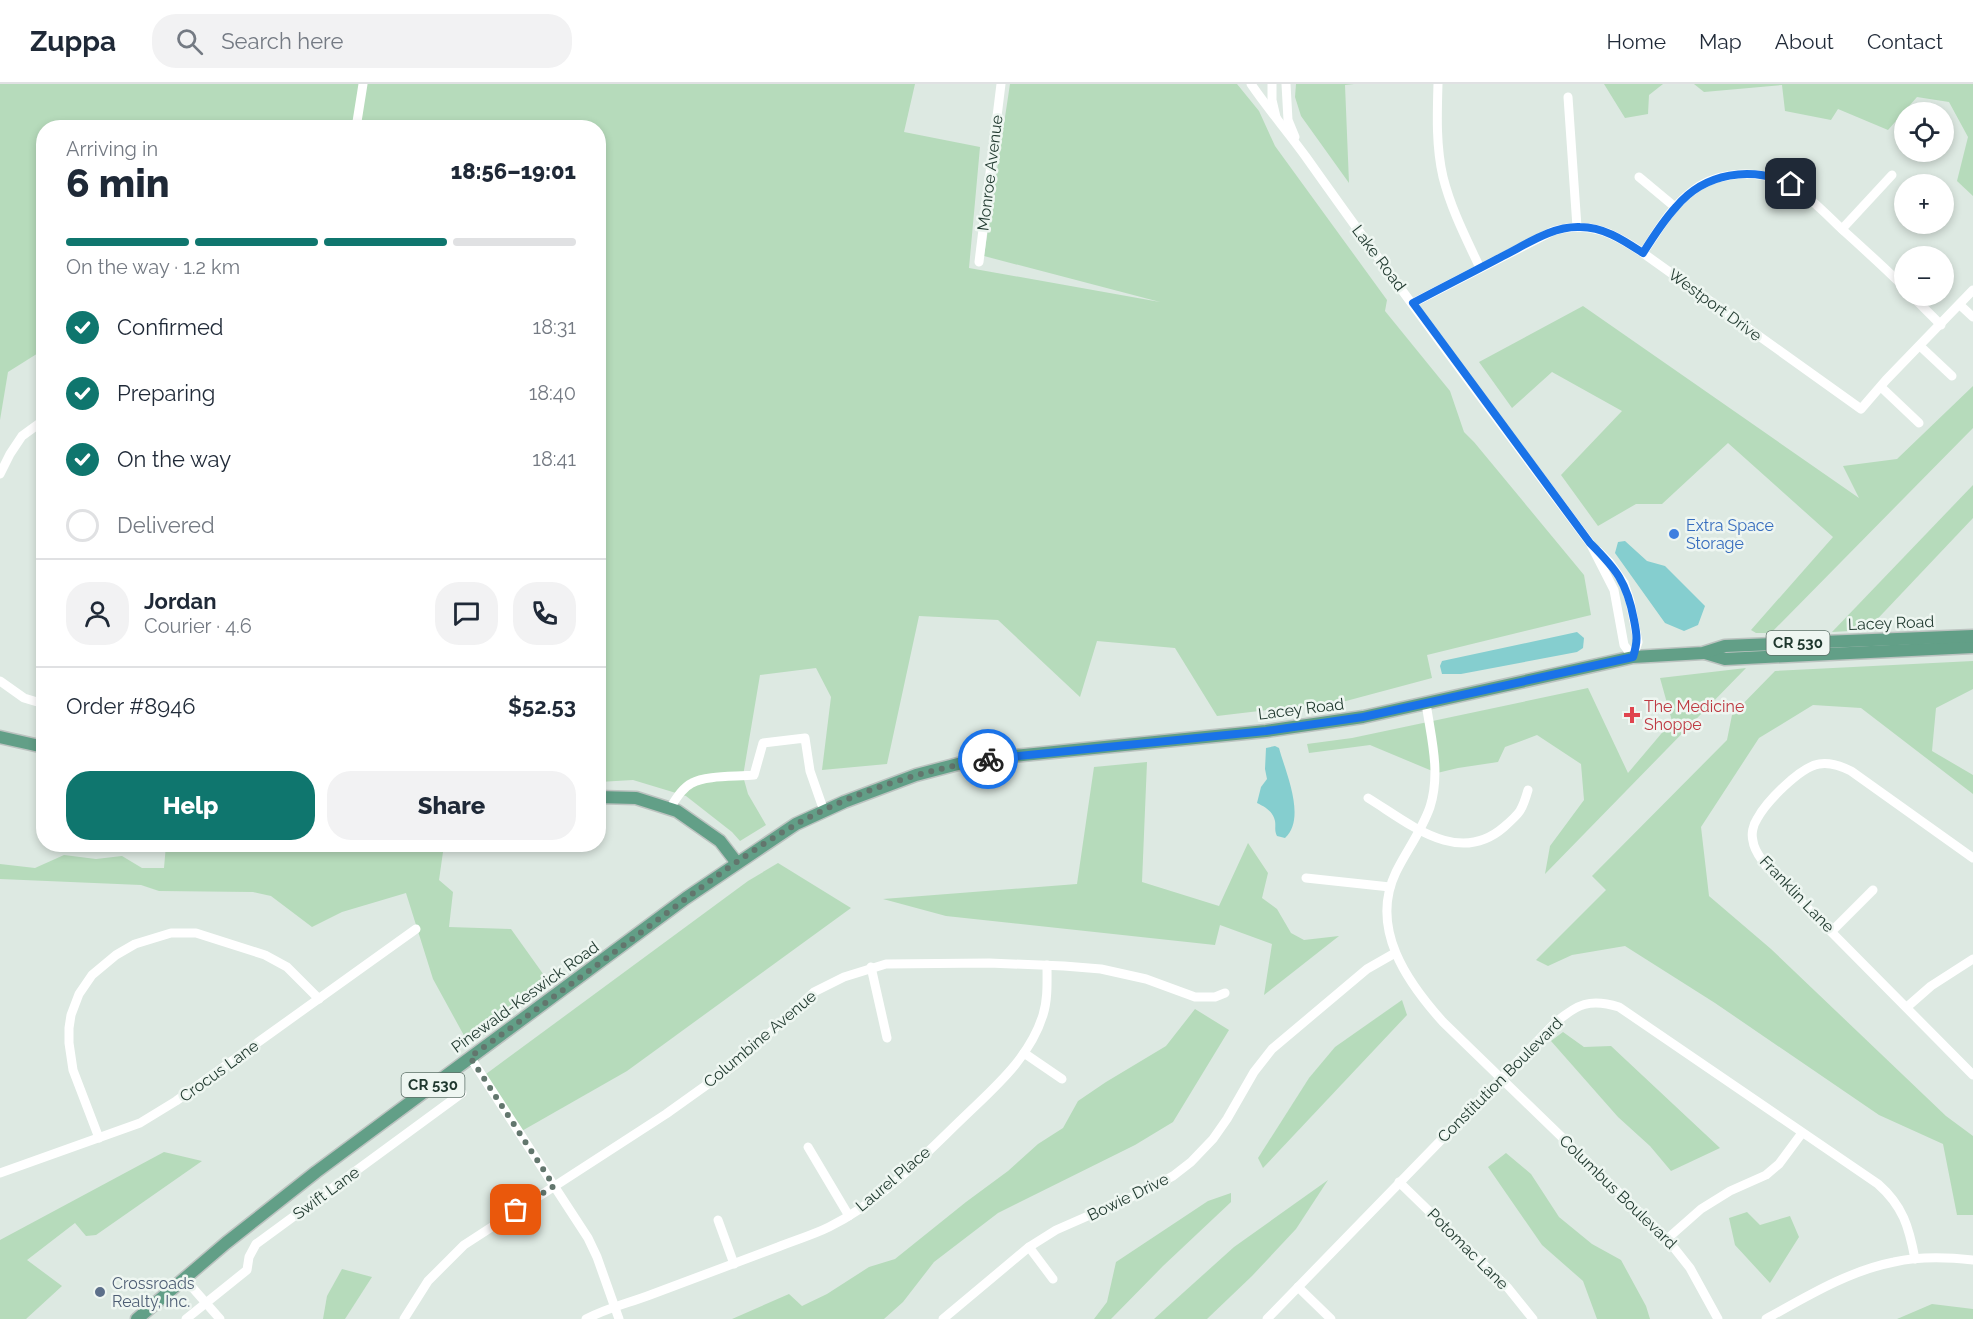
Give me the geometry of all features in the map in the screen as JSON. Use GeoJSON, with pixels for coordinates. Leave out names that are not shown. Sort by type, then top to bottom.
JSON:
{"type":"FeatureCollection","features":[{"type":"Feature","properties":{"kind":"main road","name":"Lacey Road"},"geometry":{"type":"LineString","coordinates":[[1942,643],[1973,636]]}},
{"type":"Feature","properties":{"kind":"main road","name":"Lacey Road"},"geometry":{"type":"LineString","coordinates":[[824,811],[872,790],[942,767],[995,758],[1298,727],[1363,717],[1633,657],[1704,652],[1725,646],[1942,643],[1973,647]]}},
{"type":"Feature","properties":{"kind":"main road"},"geometry":{"type":"LineString","coordinates":[[0,737],[36,745]]}},
{"type":"Feature","properties":{"kind":"main road"},"geometry":{"type":"LineString","coordinates":[[606,797],[636,798],[677,811],[720,841],[737,863]]}},
{"type":"Feature","properties":{"kind":"main road","name":"CR 530"},"geometry":{"type":"LineString","coordinates":[[737,863],[796,824],[824,811]]}},
{"type":"Feature","properties":{"kind":"main road","name":"Pinewald-Keswick Road"},"geometry":{"type":"LineString","coordinates":[[137,1319],[184,1278],[316,1172],[737,863]]}},
{"type":"Feature","properties":{"kind":"street"},"geometry":{"type":"LineString","coordinates":[[357,120],[363,84]]}},
{"type":"Feature","properties":{"kind":"street","name":"Monroe Avenue"},"geometry":{"type":"LineString","coordinates":[[980,262],[1001,84]]}},
{"type":"Feature","properties":{"kind":"street","name":"Lake Road"},"geometry":{"type":"LineString","coordinates":[[1251,84],[1590,543],[1610,563],[1624,583],[1638,642],[1633,657]]}},
{"type":"Feature","properties":{"kind":"street"},"geometry":{"type":"LineString","coordinates":[[1272,84],[1272,100],[1276,119]]}},
{"type":"Feature","properties":{"kind":"street","name":"Lake Road"},"geometry":{"type":"LineString","coordinates":[[1286,84],[1288,120],[1298,145]]}},
{"type":"Feature","properties":{"kind":"street"},"geometry":{"type":"LineString","coordinates":[[1438,84],[1437,127],[1443,178],[1454,211],[1480,268]]}},
{"type":"Feature","properties":{"kind":"street"},"geometry":{"type":"LineString","coordinates":[[1568,97],[1577,227]]}},
{"type":"Feature","properties":{"kind":"street"},"geometry":{"type":"LineString","coordinates":[[1643,253],[1675,207],[1689,193],[1704,183],[1723,176],[1756,174],[1778,178],[1807,196],[1894,278]]}},
{"type":"Feature","properties":{"kind":"street"},"geometry":{"type":"LineString","coordinates":[[1842,229],[1892,176]]}},
{"type":"Feature","properties":{"kind":"street"},"geometry":{"type":"LineString","coordinates":[[1640,177],[1675,207]]}},
{"type":"Feature","properties":{"kind":"street","name":"Westport Drive"},"geometry":{"type":"LineString","coordinates":[[1413,303],[1553,231],[1577,227],[1592,228],[1608,232],[1643,253],[1861,409],[1973,290]]}},
{"type":"Feature","properties":{"kind":"street"},"geometry":{"type":"LineString","coordinates":[[1960,305],[1973,317]]}},
{"type":"Feature","properties":{"kind":"street"},"geometry":{"type":"LineString","coordinates":[[1922,306],[1941,325]]}},
{"type":"Feature","properties":{"kind":"street"},"geometry":{"type":"LineString","coordinates":[[1920,346],[1952,376]]}},
{"type":"Feature","properties":{"kind":"street"},"geometry":{"type":"LineString","coordinates":[[1881,387],[1919,423]]}},
{"type":"Feature","properties":{"kind":"street"},"geometry":{"type":"LineString","coordinates":[[0,474],[22,436],[36,426]]}},
{"type":"Feature","properties":{"kind":"street"},"geometry":{"type":"LineString","coordinates":[[0,681],[24,698],[36,702]]}},
{"type":"Feature","properties":{"kind":"street"},"geometry":{"type":"LineString","coordinates":[[1306,878],[1390,887],[1395,873],[1430,808],[1435,774],[1435,754],[1426,703]]}},
{"type":"Feature","properties":{"kind":"street"},"geometry":{"type":"LineString","coordinates":[[670,808],[682,790],[692,782],[754,775],[762,743],[805,738],[810,771],[824,811]]}},
{"type":"Feature","properties":{"kind":"street","name":"Franklin Lane"},"geometry":{"type":"LineString","coordinates":[[1973,858],[1851,771],[1839,765],[1820,764],[1796,776],[1756,819],[1753,829],[1752,841],[1766,866],[1973,1075]]}},
{"type":"Feature","properties":{"kind":"street"},"geometry":{"type":"LineString","coordinates":[[1368,798],[1419,829],[1451,843],[1465,844],[1487,840],[1522,811],[1528,790]]}},
{"type":"Feature","properties":{"kind":"street","name":"Columbus Boulevard"},"geometry":{"type":"LineString","coordinates":[[1390,887],[1388,924],[1395,953],[1409,979],[1426,1003],[1500,1078],[1667,1239],[1690,1268],[1718,1319]]}},
{"type":"Feature","properties":{"kind":"street"},"geometry":{"type":"LineString","coordinates":[[1832,931],[1873,890]]}},
{"type":"Feature","properties":{"kind":"street","name":"Crocus Lane"},"geometry":{"type":"LineString","coordinates":[[0,1173],[140,1123],[176,1101],[416,929]]}},
{"type":"Feature","properties":{"kind":"street"},"geometry":{"type":"LineString","coordinates":[[99,1138],[74,1070],[69,1043],[70,1015],[79,994],[92,975],[116,955],[135,944],[171,933],[196,933],[265,955],[287,967],[319,999]]}},
{"type":"Feature","properties":{"kind":"street","name":"Bowie Drive"},"geometry":{"type":"LineString","coordinates":[[943,1319],[1029,1247],[1056,1230],[1147,1190],[1173,1176],[1191,1162],[1213,1139],[1254,1072],[1272,1049],[1367,969],[1395,953]]}},
{"type":"Feature","properties":{"kind":"street"},"geometry":{"type":"LineString","coordinates":[[1907,1007],[1931,986],[1973,959]]}},
{"type":"Feature","properties":{"kind":"street","name":"Columbine Avenue"},"geometry":{"type":"LineString","coordinates":[[404,1319],[428,1281],[464,1245],[666,1114],[736,1064],[814,992],[844,977],[886,964],[1047,965],[1101,969],[1146,979],[1195,997],[1215,997],[1225,993]]}},
{"type":"Feature","properties":{"kind":"street","name":"Laurel Place"},"geometry":{"type":"LineString","coordinates":[[586,1319],[828,1227],[849,1216],[884,1191],[909,1170],[999,1083],[1024,1053],[1042,1016],[1047,989],[1047,965]]}},
{"type":"Feature","properties":{"kind":"street"},"geometry":{"type":"LineString","coordinates":[[871,967],[887,1038]]}},
{"type":"Feature","properties":{"kind":"street","name":"Constitution Boulevard"},"geometry":{"type":"LineString","coordinates":[[1267,1319],[1500,1078],[1565,1014],[1584,1004],[1606,1002],[1619,1007],[1878,1184],[1888,1193],[1903,1214],[1915,1259]]}},
{"type":"Feature","properties":{"kind":"street"},"geometry":{"type":"LineString","coordinates":[[1024,1053],[1062,1079]]}},
{"type":"Feature","properties":{"kind":"street"},"geometry":{"type":"LineString","coordinates":[[470,1057],[588,1238],[619,1319]]}},
{"type":"Feature","properties":{"kind":"street","name":"Swift Lane"},"geometry":{"type":"LineString","coordinates":[[186,1319],[247,1270],[249,1257],[256,1244],[462,1093]]}},
{"type":"Feature","properties":{"kind":"street"},"geometry":{"type":"LineString","coordinates":[[1667,1239],[1701,1209],[1730,1191],[1766,1175],[1779,1164],[1802,1133]]}},
{"type":"Feature","properties":{"kind":"street"},"geometry":{"type":"LineString","coordinates":[[808,1147],[849,1216]]}},
{"type":"Feature","properties":{"kind":"street","name":"Potomac Lane"},"geometry":{"type":"LineString","coordinates":[[1399,1182],[1508,1288],[1533,1319]]}},
{"type":"Feature","properties":{"kind":"street"},"geometry":{"type":"LineString","coordinates":[[718,1220],[734,1264]]}},
{"type":"Feature","properties":{"kind":"street"},"geometry":{"type":"LineString","coordinates":[[1029,1247],[1053,1279]]}},
{"type":"Feature","properties":{"kind":"street"},"geometry":{"type":"LineString","coordinates":[[1766,1319],[1820,1290],[1893,1262],[1951,1258],[1973,1260]]}},
{"type":"Feature","properties":{"kind":"street"},"geometry":{"type":"LineString","coordinates":[[184,1278],[220,1319]]}},
{"type":"Feature","properties":{"kind":"street"},"geometry":{"type":"LineString","coordinates":[[1298,1287],[1331,1319]]}},
{"type":"Feature","properties":{"kind":"green space"},"geometry":{"type":"Polygon","coordinates":[[[0,84],[915,84],[904,132],[980,147],[969,268],[1160,302],[984,256],[1010,84],[1237,84],[1259,111],[1275,146],[1387,300],[1385,311],[1450,391],[1464,432],[1584,575],[1591,615],[1427,655],[1432,678],[1346,701],[1217,716],[1175,648],[1097,641],[1080,697],[998,620],[919,616],[887,764],[822,770],[831,697],[816,668],[760,675],[743,776],[748,794],[766,825],[740,841],[686,796],[633,780],[606,782],[606,120],[36,120],[36,354],[8,372],[0,420],[0,84]]]}},
{"type":"Feature","properties":{"kind":"green space"},"geometry":{"type":"Polygon","coordinates":[[[1296,84],[1354,84],[1345,85],[1349,183],[1301,116],[1295,97],[1296,84]]]}},
{"type":"Feature","properties":{"kind":"green space"},"geometry":{"type":"Polygon","coordinates":[[[1604,84],[1663,84],[1649,95],[1648,114],[1625,118],[1604,84]]]}},
{"type":"Feature","properties":{"kind":"green space"},"geometry":{"type":"Polygon","coordinates":[[[1694,84],[1973,84],[1973,196],[1957,181],[1968,137],[1954,111],[1954,102],[1917,97],[1913,102],[1894,102],[1894,123],[1888,130],[1838,109],[1831,120],[1785,111],[1782,85],[1704,92],[1694,84]]]}},
{"type":"Feature","properties":{"kind":"green space"},"geometry":{"type":"Polygon","coordinates":[[[1583,306],[1859,498],[1843,466],[1897,459],[1973,386],[1973,428],[1771,633],[1756,633],[1751,630],[1833,537],[1728,443],[1662,504],[1636,504],[1598,526],[1561,475],[1622,411],[1552,372],[1512,408],[1479,362],[1583,306]]]}},
{"type":"Feature","properties":{"kind":"green space"},"geometry":{"type":"Polygon","coordinates":[[[1973,485],[1973,518],[1867,630],[1832,632],[1973,485]]]}},
{"type":"Feature","properties":{"kind":"green space"},"geometry":{"type":"Polygon","coordinates":[[[1973,661],[1973,689],[1936,708],[1932,751],[1973,775],[1973,794],[1861,708],[1813,705],[1759,738],[1701,827],[1709,896],[1771,949],[1946,1116],[1973,1136],[1973,1215],[1957,1215],[1943,1144],[1879,1115],[1715,1003],[1625,946],[1572,955],[1548,966],[1536,960],[1606,890],[1592,876],[1727,740],[1732,715],[1775,671],[1973,661]]]}},
{"type":"Feature","properties":{"kind":"green space"},"geometry":{"type":"Polygon","coordinates":[[[1746,668],[1545,874],[1550,846],[1584,800],[1581,764],[1537,735],[1505,747],[1498,762],[1437,773],[1370,745],[1309,753],[1307,744],[1352,738],[1588,688],[1628,773],[1672,721],[1660,678],[1746,668]]]}},
{"type":"Feature","properties":{"kind":"green space"},"geometry":{"type":"Polygon","coordinates":[[[1147,762],[1142,882],[1219,906],[1248,843],[1268,873],[1262,898],[1277,909],[1291,933],[1304,940],[1339,936],[1264,995],[1272,944],[1220,925],[1215,945],[946,916],[883,899],[1077,884],[1094,767],[1147,762]]]}},
{"type":"Feature","properties":{"kind":"green space"},"geometry":{"type":"Polygon","coordinates":[[[165,852],[443,852],[439,880],[453,892],[449,927],[511,929],[551,985],[467,1041],[433,979],[406,893],[342,912],[312,927],[271,896],[253,892],[159,891],[141,885],[0,879],[0,864],[35,868],[64,855],[96,859],[122,856],[142,868],[164,868],[165,852]]]}},
{"type":"Feature","properties":{"kind":"green space"},"geometry":{"type":"Polygon","coordinates":[[[778,863],[851,908],[627,1071],[520,1132],[486,1074],[748,881],[778,863]]]}},
{"type":"Feature","properties":{"kind":"green space"},"geometry":{"type":"Polygon","coordinates":[[[1402,1000],[1407,1015],[1263,1168],[1258,1158],[1309,1078],[1335,1047],[1402,1000]]]}},
{"type":"Feature","properties":{"kind":"green space"},"geometry":{"type":"Polygon","coordinates":[[[1195,1009],[1229,1030],[1173,1122],[1135,1145],[998,1213],[934,1262],[903,1302],[884,1319],[732,1319],[789,1294],[802,1306],[827,1294],[869,1267],[895,1259],[1008,1171],[1038,1144],[1063,1128],[1078,1101],[1166,1046],[1195,1009]]]}},
{"type":"Feature","properties":{"kind":"green space"},"geometry":{"type":"Polygon","coordinates":[[[1563,1032],[1584,1047],[1611,1046],[1720,1148],[1671,1171],[1650,1146],[1618,1117],[1551,1041],[1563,1032]]]}},
{"type":"Feature","properties":{"kind":"green space"},"geometry":{"type":"Polygon","coordinates":[[[164,1152],[202,1161],[96,1235],[86,1236],[75,1223],[27,1260],[62,1286],[26,1319],[0,1319],[0,1240],[164,1152]]]}},
{"type":"Feature","properties":{"kind":"green space"},"geometry":{"type":"Polygon","coordinates":[[[1506,1153],[1531,1174],[1559,1217],[1592,1244],[1621,1260],[1646,1306],[1650,1319],[1597,1319],[1583,1281],[1542,1245],[1488,1167],[1506,1153]]]}},
{"type":"Feature","properties":{"kind":"green space"},"geometry":{"type":"Polygon","coordinates":[[[1328,1180],[1296,1229],[1207,1319],[1154,1319],[1234,1247],[1328,1180]]]}},
{"type":"Feature","properties":{"kind":"green space"},"geometry":{"type":"Polygon","coordinates":[[[1231,1193],[1231,1202],[1111,1319],[1094,1319],[1107,1302],[1116,1262],[1208,1201],[1231,1193]]]}},
{"type":"Feature","properties":{"kind":"green space"},"geometry":{"type":"Polygon","coordinates":[[[1747,1212],[1760,1225],[1790,1216],[1799,1237],[1770,1283],[1735,1245],[1729,1218],[1747,1212]]]}},
{"type":"Feature","properties":{"kind":"green space"},"geometry":{"type":"Polygon","coordinates":[[[342,1269],[372,1277],[345,1319],[323,1319],[327,1296],[342,1269]]]}},
{"type":"Feature","properties":{"kind":"green space"},"geometry":{"type":"Polygon","coordinates":[[[1932,1304],[1973,1309],[1973,1319],[1897,1319],[1932,1304]]]}},
{"type":"Feature","properties":{"kind":"water"},"geometry":{"type":"Polygon","coordinates":[[[1625,541],[1647,561],[1665,566],[1705,606],[1698,625],[1684,631],[1665,623],[1615,553],[1618,542],[1625,541]]]}},
{"type":"Feature","properties":{"kind":"water"},"geometry":{"type":"Polygon","coordinates":[[[1577,632],[1584,638],[1583,648],[1577,652],[1461,674],[1442,674],[1440,666],[1442,661],[1577,632]]]}},
{"type":"Feature","properties":{"kind":"water"},"geometry":{"type":"Polygon","coordinates":[[[1275,746],[1279,748],[1294,807],[1294,819],[1285,838],[1277,836],[1271,812],[1257,803],[1261,787],[1267,779],[1266,748],[1275,746]]]}},
{"type":"Feature","properties":{"kind":"way so far"},"geometry":{"type":"LineString","coordinates":[[516,1210],[554,1186],[470,1057],[686,898],[796,824],[844,802],[916,775],[942,767],[988,759]]}},
{"type":"Feature","properties":{"kind":"place","name":"Extra Space Storage"},"geometry":{"type":"Point","coordinates":[1674,534]}},
{"type":"Feature","properties":{"kind":"place","name":"The Medicine Shoppe"},"geometry":{"type":"Point","coordinates":[1632,715]}},
{"type":"Feature","properties":{"kind":"place","name":"Crossroads Realty, Inc."},"geometry":{"type":"Point","coordinates":[100,1292]}},
{"type":"Feature","properties":{"kind":"route"},"geometry":{"type":"LineString","coordinates":[[988,759],[1266,731],[1363,717],[1633,657],[1638,642],[1624,583],[1610,563],[1590,543],[1413,303],[1530,242],[1564,228],[1592,228],[1608,232],[1643,253],[1675,207],[1689,193],[1704,183],[1723,176],[1766,175],[1791,184]]}}]}
